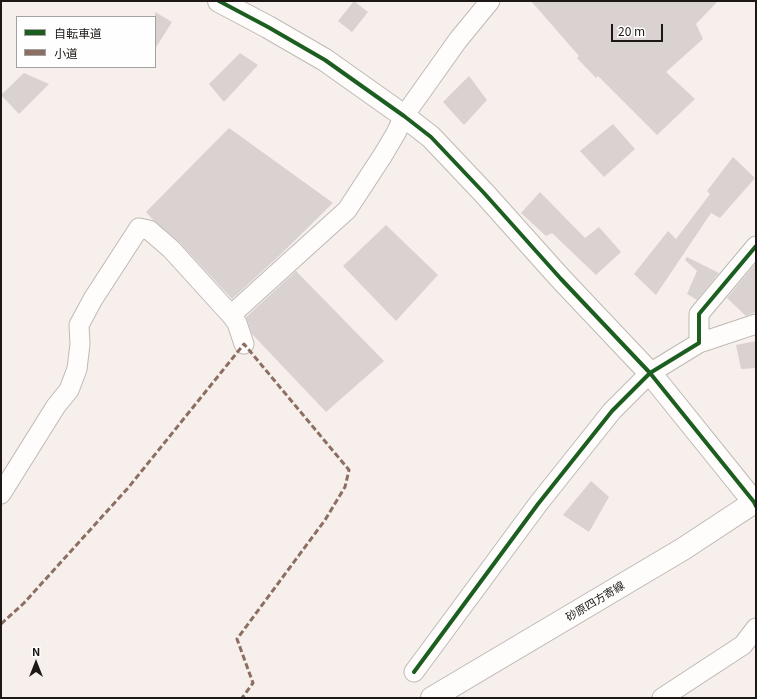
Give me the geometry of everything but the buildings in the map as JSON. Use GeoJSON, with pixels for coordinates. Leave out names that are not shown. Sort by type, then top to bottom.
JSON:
{"type":"FeatureCollection","features":[{"type":"Feature","properties":{"kind":"street"},"geometry":{"type":"LineString","coordinates":[[231,315],[347,210],[383,155],[404,116],[458,40],[490,1]]}},
{"type":"Feature","properties":{"kind":"street"},"geometry":{"type":"LineString","coordinates":[[226,3],[325,60],[431,137],[484,193],[561,279],[650,373],[755,503]]}},
{"type":"Feature","properties":{"kind":"street"},"geometry":{"type":"LineString","coordinates":[[1,494],[56,406],[69,390],[77,369],[80,344],[79,325],[93,299],[139,228],[149,230],[171,249],[231,315],[237,323],[244,344]]}},
{"type":"Feature","properties":{"kind":"street"},"geometry":{"type":"LineString","coordinates":[[699,343],[699,314],[756,246]]}},
{"type":"Feature","properties":{"kind":"street"},"geometry":{"type":"LineString","coordinates":[[414,672],[542,498],[612,411],[650,373],[699,343],[756,324]]}},
{"type":"Feature","properties":{"kind":"street","name":"砂原四方寄線"},"geometry":{"type":"LineString","coordinates":[[432,698],[683,549],[755,503]]}},
{"type":"Feature","properties":{"kind":"street"},"geometry":{"type":"LineString","coordinates":[[662,698],[743,645],[756,628]]}},
{"type":"Feature","properties":{"kind":"marked path"},"geometry":{"type":"LineString","coordinates":[[1,624],[24,603],[128,488],[244,344],[349,470],[345,487],[325,520],[237,639],[253,683],[242,698]]}},
{"type":"Feature","properties":{"kind":"cycle path"},"geometry":{"type":"LineString","coordinates":[[219,1],[325,60],[431,137],[484,193],[561,279],[650,373],[756,506]]}},
{"type":"Feature","properties":{"kind":"cycle path"},"geometry":{"type":"LineString","coordinates":[[414,672],[538,504],[612,411],[650,373],[699,343],[699,314],[756,246]]}}]}
